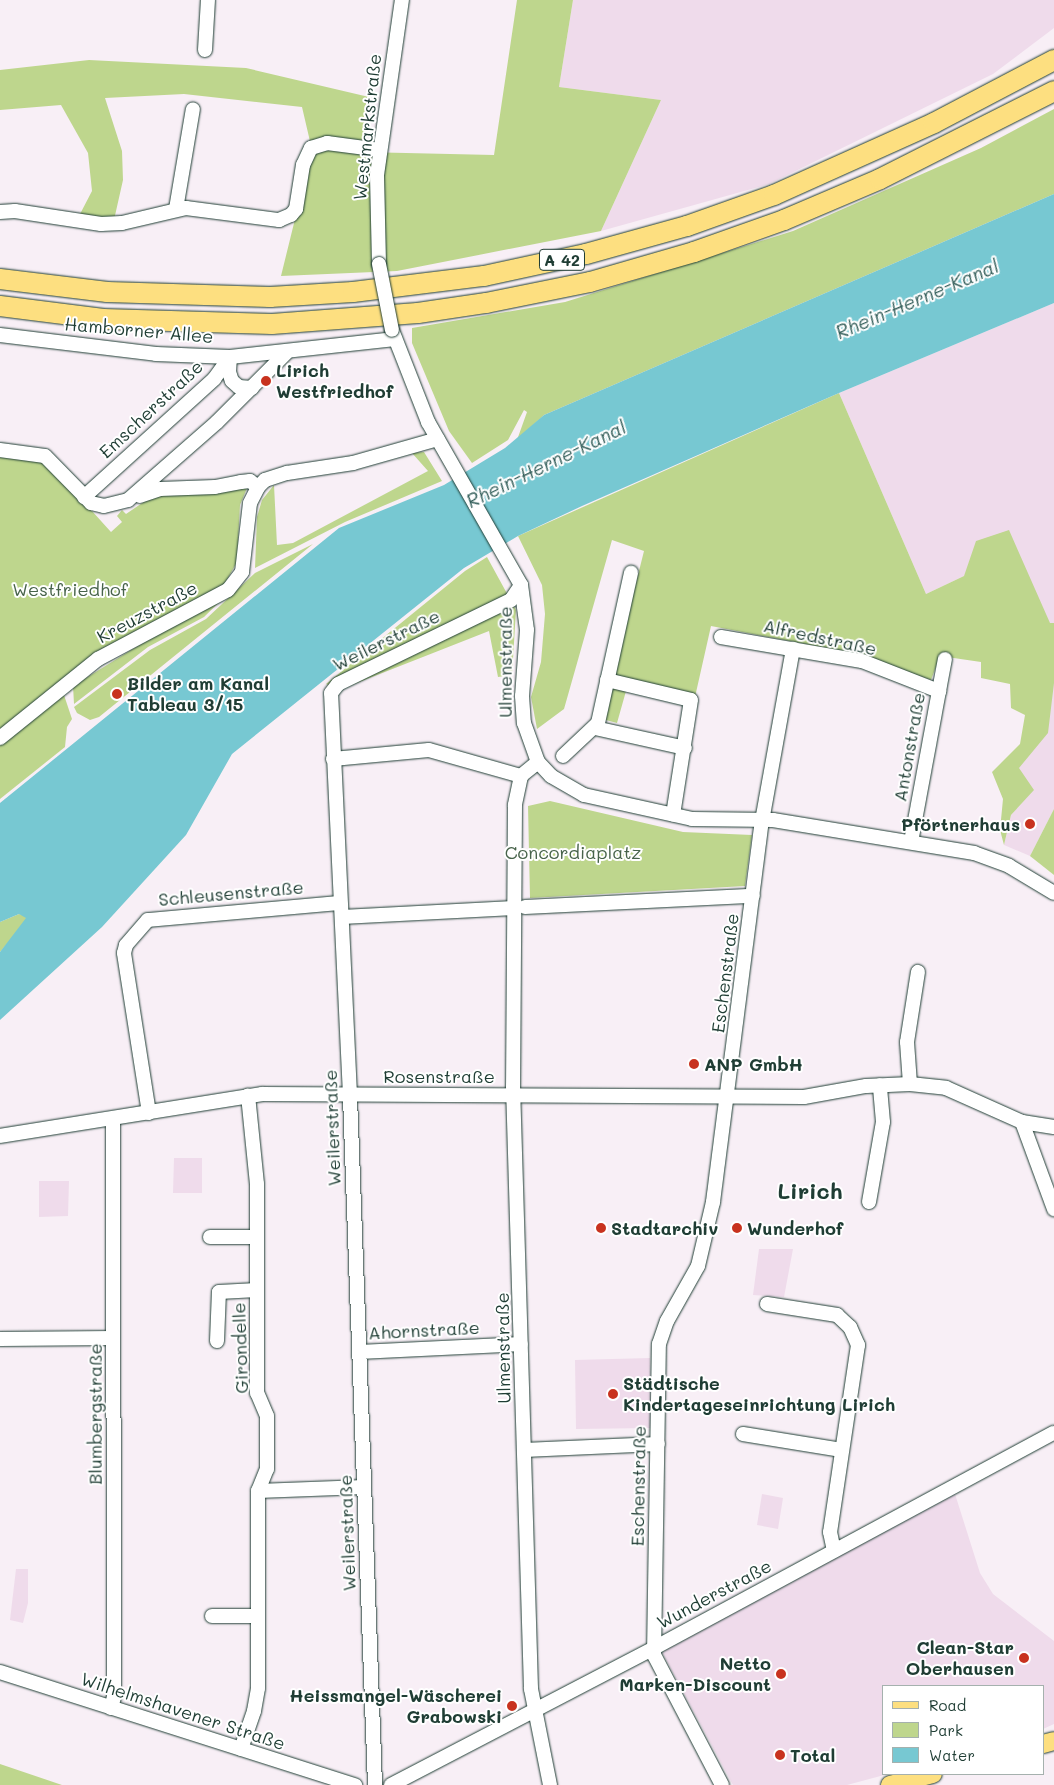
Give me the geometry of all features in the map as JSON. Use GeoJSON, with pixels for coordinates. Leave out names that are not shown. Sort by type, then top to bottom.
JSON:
{"type":"FeatureCollection","features":[{"type":"Feature","properties":{"kind":"highway","name":"A 42"},"geometry":{"type":"LineString","coordinates":[[0,279],[107,292],[270,297],[407,287],[493,274],[586,254],[687,226],[774,195],[934,124],[1054,60]]}},
{"type":"Feature","properties":{"kind":"highway","name":"A 42"},"geometry":{"type":"LineString","coordinates":[[0,306],[103,319],[272,324],[418,313],[590,282],[694,252],[784,220],[880,179],[1054,91]]}},
{"type":"Feature","properties":{"kind":"main road"},"geometry":{"type":"LineString","coordinates":[[890,1785],[929,1775]]}},
{"type":"Feature","properties":{"kind":"street"},"geometry":{"type":"LineString","coordinates":[[205,50],[208,0]]}},
{"type":"Feature","properties":{"kind":"street","name":"Westmarkstraße"},"geometry":{"type":"LineString","coordinates":[[402,0],[380,150],[378,258],[394,334],[411,384],[438,439],[503,550],[521,585]]}},
{"type":"Feature","properties":{"kind":"street"},"geometry":{"type":"LineString","coordinates":[[176,209],[193,109]]}},
{"type":"Feature","properties":{"kind":"street"},"geometry":{"type":"LineString","coordinates":[[0,212],[15,211],[112,224],[176,209],[282,219],[291,215],[297,205],[303,165],[311,148],[327,143],[380,150]]}},
{"type":"Feature","properties":{"kind":"street","name":"Hamborner Allee"},"geometry":{"type":"LineString","coordinates":[[0,335],[156,354],[230,357],[286,353],[394,334]]}},
{"type":"Feature","properties":{"kind":"street"},"geometry":{"type":"LineString","coordinates":[[133,498],[252,388],[286,353]]}},
{"type":"Feature","properties":{"kind":"street","name":"Emscherstraße"},"geometry":{"type":"LineString","coordinates":[[230,357],[229,372],[232,381],[239,387],[252,388]]}},
{"type":"Feature","properties":{"kind":"street","name":"Emscherstraße"},"geometry":{"type":"LineString","coordinates":[[84,497],[214,379],[230,357]]}},
{"type":"Feature","properties":{"kind":"street"},"geometry":{"type":"LineString","coordinates":[[0,450],[45,456],[84,497],[104,506],[160,489],[215,487],[250,481],[258,487],[278,474],[353,463],[438,439]]}},
{"type":"Feature","properties":{"kind":"street","name":"Kreuzstraße"},"geometry":{"type":"LineString","coordinates":[[0,738],[98,659],[228,590],[244,567],[248,512],[258,487]]}},
{"type":"Feature","properties":{"kind":"street"},"geometry":{"type":"LineString","coordinates":[[563,756],[596,728],[631,574]]}},
{"type":"Feature","properties":{"kind":"street","name":"Weilerstraße"},"geometry":{"type":"LineString","coordinates":[[374,1785],[350,1095],[330,693],[334,686],[511,600],[521,585]]}},
{"type":"Feature","properties":{"kind":"street","name":"Ulmenstraße"},"geometry":{"type":"LineString","coordinates":[[521,585],[527,630],[522,708],[526,734],[538,762]]}},
{"type":"Feature","properties":{"kind":"street","name":"Alfredstraße"},"geometry":{"type":"LineString","coordinates":[[720,636],[862,661],[939,691]]}},
{"type":"Feature","properties":{"kind":"street","name":"Eschenstraße"},"geometry":{"type":"LineString","coordinates":[[722,1785],[658,1664],[654,1648],[659,1344],[666,1321],[702,1253],[728,1098],[762,821],[793,649]]}},
{"type":"Feature","properties":{"kind":"street","name":"Antonstraße"},"geometry":{"type":"LineString","coordinates":[[911,842],[945,658]]}},
{"type":"Feature","properties":{"kind":"street"},"geometry":{"type":"LineString","coordinates":[[607,680],[691,700],[673,815]]}},
{"type":"Feature","properties":{"kind":"street"},"geometry":{"type":"LineString","coordinates":[[596,728],[685,748]]}},
{"type":"Feature","properties":{"kind":"street"},"geometry":{"type":"LineString","coordinates":[[333,759],[429,750],[521,776],[538,762],[551,776],[584,795],[673,815],[724,822],[762,821],[911,842],[984,856],[1054,893]]}},
{"type":"Feature","properties":{"kind":"street","name":"Ulmenstraße"},"geometry":{"type":"LineString","coordinates":[[521,776],[515,806],[519,908],[515,1095],[524,1450],[531,1689],[550,1785]]}},
{"type":"Feature","properties":{"kind":"street"},"geometry":{"type":"LineString","coordinates":[[341,910],[519,908],[753,896]]}},
{"type":"Feature","properties":{"kind":"street","name":"Schleusenstraße"},"geometry":{"type":"LineString","coordinates":[[149,1113],[124,953],[126,945],[148,920],[341,910]]}},
{"type":"Feature","properties":{"kind":"street"},"geometry":{"type":"LineString","coordinates":[[910,1084],[907,1042],[918,972]]}},
{"type":"Feature","properties":{"kind":"street","name":"Rosenstraße"},"geometry":{"type":"LineString","coordinates":[[0,1136],[113,1120],[248,1095],[804,1097],[880,1085],[910,1084],[946,1088],[1022,1122],[1054,1127]]}},
{"type":"Feature","properties":{"kind":"street"},"geometry":{"type":"LineString","coordinates":[[869,1202],[883,1122],[880,1085]]}},
{"type":"Feature","properties":{"kind":"street","name":"Girondelle"},"geometry":{"type":"LineString","coordinates":[[241,1749],[257,1695],[258,1491],[267,1470],[267,1416],[257,1393],[257,1184],[248,1095]]}},
{"type":"Feature","properties":{"kind":"street","name":"Blumbergstraße"},"geometry":{"type":"LineString","coordinates":[[111,1708],[114,1698],[113,1120]]}},
{"type":"Feature","properties":{"kind":"street"},"geometry":{"type":"LineString","coordinates":[[1022,1122],[1054,1209]]}},
{"type":"Feature","properties":{"kind":"street"},"geometry":{"type":"LineString","coordinates":[[210,1237],[257,1237]]}},
{"type":"Feature","properties":{"kind":"street","name":"Girondelle"},"geometry":{"type":"LineString","coordinates":[[217,1341],[219,1292],[257,1290]]}},
{"type":"Feature","properties":{"kind":"street"},"geometry":{"type":"LineString","coordinates":[[767,1304],[837,1315],[850,1326],[858,1345],[830,1532],[834,1551]]}},
{"type":"Feature","properties":{"kind":"street"},"geometry":{"type":"LineString","coordinates":[[0,1339],[113,1338]]}},
{"type":"Feature","properties":{"kind":"street","name":"Ahornstraße"},"geometry":{"type":"LineString","coordinates":[[359,1352],[521,1344]]}},
{"type":"Feature","properties":{"kind":"street","name":"Wunderstraße"},"geometry":{"type":"LineString","coordinates":[[391,1785],[654,1648],[1054,1433]]}},
{"type":"Feature","properties":{"kind":"street"},"geometry":{"type":"LineString","coordinates":[[743,1434],[842,1450]]}},
{"type":"Feature","properties":{"kind":"street"},"geometry":{"type":"LineString","coordinates":[[524,1450],[658,1444]]}},
{"type":"Feature","properties":{"kind":"street"},"geometry":{"type":"LineString","coordinates":[[258,1491],[364,1487]]}},
{"type":"Feature","properties":{"kind":"street"},"geometry":{"type":"LineString","coordinates":[[212,1616],[258,1616]]}},
{"type":"Feature","properties":{"kind":"street","name":"Wilhelmshavener Straße"},"geometry":{"type":"LineString","coordinates":[[0,1672],[355,1785]]}},
{"type":"Feature","properties":{"kind":"shaded area"},"geometry":{"type":"Polygon","coordinates":[[[573,0],[1054,0],[1054,28],[993,74],[769,184],[601,231],[661,100],[559,87],[573,0]]]}},
{"type":"Feature","properties":{"kind":"shaded area"},"geometry":{"type":"Polygon","coordinates":[[[1054,303],[1054,809],[1030,856],[1004,845],[1011,815],[1033,790],[1007,765],[1037,717],[964,576],[926,594],[839,393],[1054,303]]]}},
{"type":"Feature","properties":{"kind":"shaded area"},"geometry":{"type":"Polygon","coordinates":[[[174,1158],[202,1158],[202,1193],[173,1193],[174,1158]]]}},
{"type":"Feature","properties":{"kind":"shaded area"},"geometry":{"type":"Polygon","coordinates":[[[39,1181],[69,1181],[68,1216],[39,1217],[39,1181]]]}},
{"type":"Feature","properties":{"kind":"shaded area"},"geometry":{"type":"Polygon","coordinates":[[[759,1249],[793,1249],[784,1297],[753,1295],[759,1249]]]}},
{"type":"Feature","properties":{"kind":"shaded area","name":"Städtische Kindertageseinrichtung Lirich"},"geometry":{"type":"Polygon","coordinates":[[[650,1358],[651,1428],[576,1429],[575,1360],[650,1358]]]}},
{"type":"Feature","properties":{"kind":"shaded area"},"geometry":{"type":"Polygon","coordinates":[[[762,1494],[783,1498],[778,1529],[757,1525],[762,1494]]]}},
{"type":"Feature","properties":{"kind":"shaded area"},"geometry":{"type":"Polygon","coordinates":[[[955,1494],[980,1573],[993,1594],[1054,1641],[1054,1724],[1044,1729],[1044,1685],[882,1685],[882,1775],[884,1775],[847,1785],[733,1785],[662,1652],[955,1494]]]}},
{"type":"Feature","properties":{"kind":"shaded area"},"geometry":{"type":"Polygon","coordinates":[[[16,1569],[28,1569],[28,1603],[23,1623],[10,1620],[16,1569]]]}},
{"type":"Feature","properties":{"kind":"green space"},"geometry":{"type":"Polygon","coordinates":[[[517,0],[573,0],[559,87],[661,100],[601,231],[397,271],[281,276],[312,150],[302,107],[184,94],[105,98],[122,151],[123,180],[114,220],[79,216],[92,191],[88,153],[61,105],[0,110],[0,70],[89,60],[246,68],[369,97],[362,152],[494,155],[517,0]]]}},
{"type":"Feature","properties":{"kind":"green space"},"geometry":{"type":"Polygon","coordinates":[[[1054,109],[1054,194],[544,415],[517,440],[527,412],[524,410],[508,440],[472,463],[449,431],[412,343],[412,328],[565,302],[793,231],[981,148],[1054,109]]]}},
{"type":"Feature","properties":{"kind":"green space"},"geometry":{"type":"Polygon","coordinates":[[[839,393],[926,594],[964,576],[976,541],[1009,530],[1050,623],[1054,623],[1054,683],[1048,733],[1019,768],[1034,790],[1011,815],[1004,845],[1000,830],[1003,799],[992,772],[1020,744],[1025,715],[1011,708],[1010,684],[981,678],[981,662],[940,656],[931,680],[852,653],[711,626],[695,697],[628,684],[617,723],[602,719],[644,551],[612,540],[564,709],[537,729],[531,697],[541,662],[545,614],[542,585],[518,536],[839,393]]]}},
{"type":"Feature","properties":{"kind":"green space","name":"Westfriedhof"},"geometry":{"type":"Polygon","coordinates":[[[0,452],[44,458],[111,532],[122,522],[117,516],[122,510],[126,514],[157,493],[247,488],[240,505],[237,562],[224,585],[128,636],[0,732],[0,452]]]}},
{"type":"Feature","properties":{"kind":"green space"},"geometry":{"type":"Polygon","coordinates":[[[424,452],[442,481],[345,522],[255,568],[257,517],[262,500],[274,485],[277,545],[293,543],[428,471],[412,453],[424,452]]]}},
{"type":"Feature","properties":{"kind":"green space"},"geometry":{"type":"Polygon","coordinates":[[[313,544],[99,717],[90,720],[77,713],[74,707],[150,650],[206,619],[255,573],[313,544]]]}},
{"type":"Feature","properties":{"kind":"green space"},"geometry":{"type":"Polygon","coordinates":[[[487,557],[516,610],[512,675],[498,677],[489,631],[339,690],[326,684],[465,571],[487,557]]]}},
{"type":"Feature","properties":{"kind":"green space"},"geometry":{"type":"Polygon","coordinates":[[[238,584],[204,617],[148,647],[74,704],[73,686],[238,584]]]}},
{"type":"Feature","properties":{"kind":"green space"},"geometry":{"type":"Polygon","coordinates":[[[64,695],[72,719],[67,727],[65,747],[0,799],[0,742],[64,695]]]}},
{"type":"Feature","properties":{"kind":"green space","name":"Concordiaplatz"},"geometry":{"type":"Polygon","coordinates":[[[550,801],[683,832],[752,835],[745,886],[530,898],[528,806],[550,801]]]}},
{"type":"Feature","properties":{"kind":"green space"},"geometry":{"type":"Polygon","coordinates":[[[1054,809],[1054,875],[1030,856],[1054,809]]]}},
{"type":"Feature","properties":{"kind":"green space"},"geometry":{"type":"Polygon","coordinates":[[[19,914],[26,915],[26,922],[0,952],[0,922],[19,914]]]}},
{"type":"Feature","properties":{"kind":"green space"},"geometry":{"type":"Polygon","coordinates":[[[0,1764],[62,1785],[0,1785],[0,1764]]]}},
{"type":"Feature","properties":{"kind":"water","name":"Rhein-Herne-Kanal"},"geometry":{"type":"Polygon","coordinates":[[[1054,194],[1054,303],[839,393],[582,506],[518,536],[464,568],[232,754],[186,835],[102,927],[0,1020],[0,952],[26,918],[19,914],[0,922],[0,803],[339,528],[444,485],[505,448],[544,415],[1054,194]]]}},
{"type":"Feature","properties":{"kind":"place","name":"Lirich Westfriedhof"},"geometry":{"type":"Point","coordinates":[266,381]}},
{"type":"Feature","properties":{"kind":"place","name":"Bilder am Kanal Tableau 3/15"},"geometry":{"type":"Point","coordinates":[117,694]}},
{"type":"Feature","properties":{"kind":"place","name":"Pförtnerhaus"},"geometry":{"type":"Point","coordinates":[1030,824]}},
{"type":"Feature","properties":{"kind":"place","name":"ANP GmbH"},"geometry":{"type":"Point","coordinates":[694,1064]}},
{"type":"Feature","properties":{"kind":"place","name":"Stadtarchiv"},"geometry":{"type":"Point","coordinates":[601,1228]}},
{"type":"Feature","properties":{"kind":"place","name":"Wunderhof"},"geometry":{"type":"Point","coordinates":[737,1228]}},
{"type":"Feature","properties":{"kind":"place","name":"Städtische Kindertageseinrichtung Lirich"},"geometry":{"type":"Point","coordinates":[613,1394]}},
{"type":"Feature","properties":{"kind":"place","name":"Clean-Star Oberhausen"},"geometry":{"type":"Point","coordinates":[1024,1658]}},
{"type":"Feature","properties":{"kind":"place","name":"Netto Marken-Discount"},"geometry":{"type":"Point","coordinates":[781,1674]}},
{"type":"Feature","properties":{"kind":"place","name":"Heissmangel-Wäscherei Grabowski"},"geometry":{"type":"Point","coordinates":[512,1706]}},
{"type":"Feature","properties":{"kind":"place","name":"Total"},"geometry":{"type":"Point","coordinates":[780,1755]}},
{"type":"Feature","properties":{"kind":"district","name":"Lirich"},"geometry":{"type":"Point","coordinates":[810,1191]}}]}
